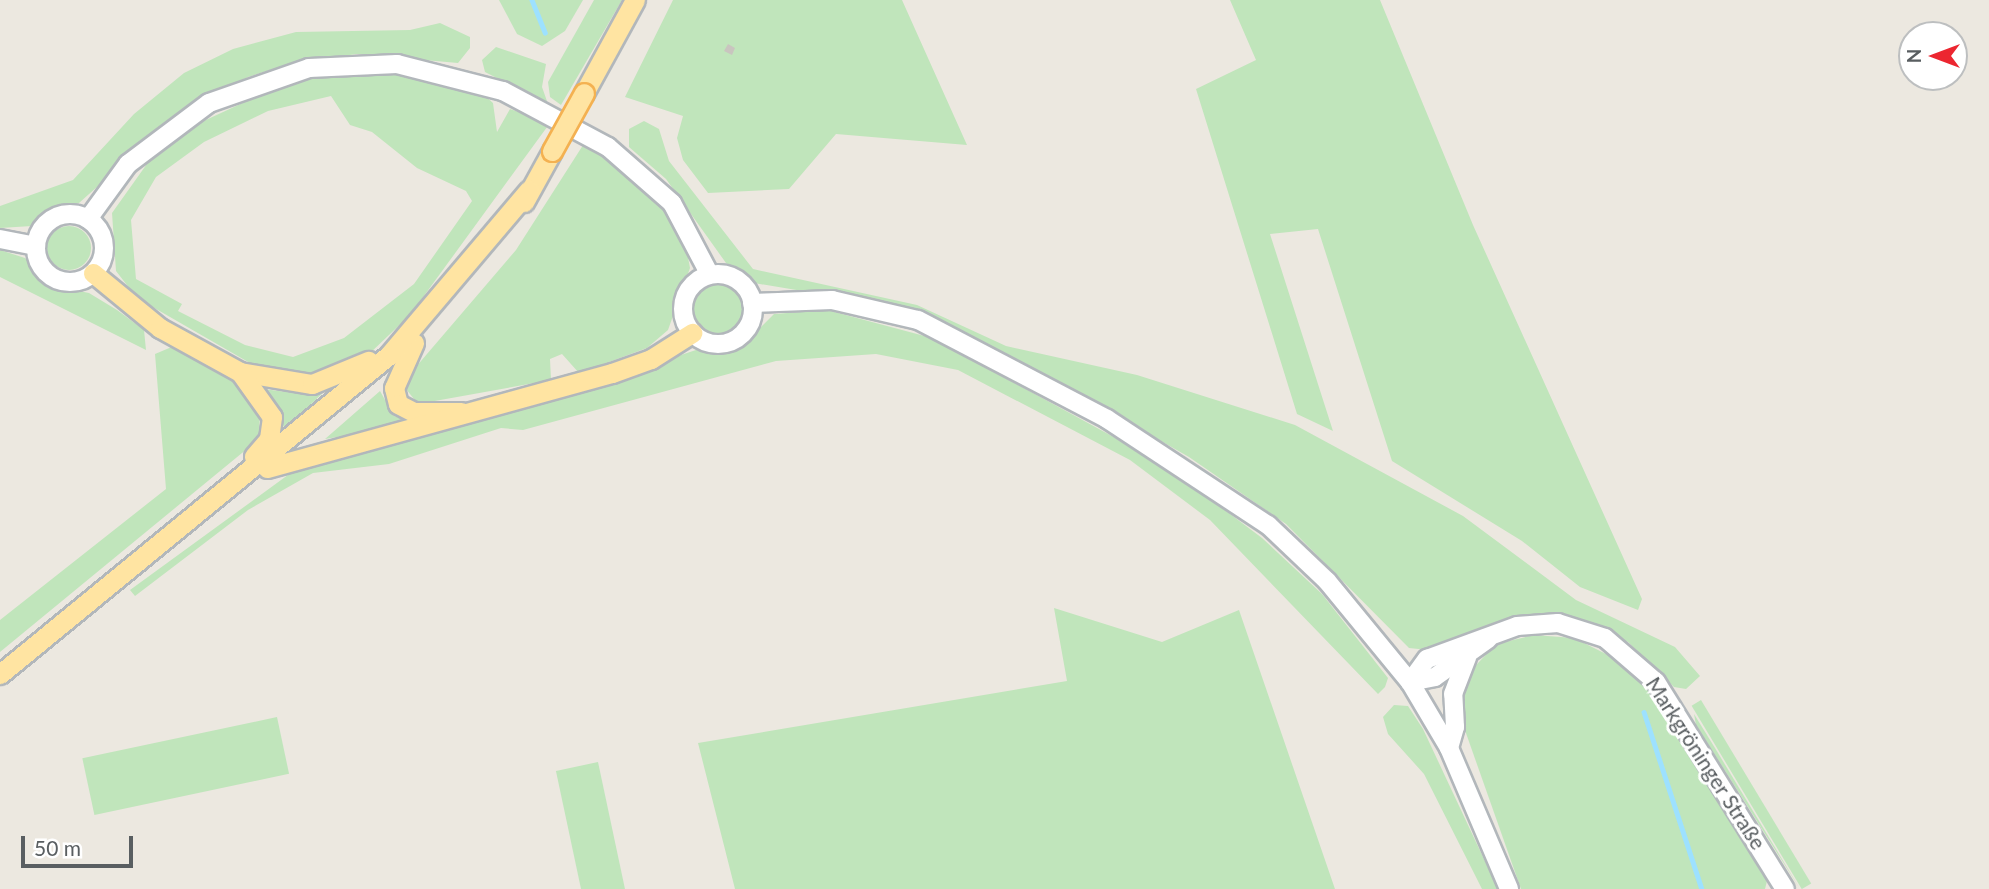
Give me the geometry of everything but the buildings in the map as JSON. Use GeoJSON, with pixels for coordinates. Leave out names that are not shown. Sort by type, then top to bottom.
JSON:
{"type":"FeatureCollection","features":[{"type":"Feature","properties":{"kind":"main road"},"geometry":{"type":"LineString","coordinates":[[87,600],[267,468],[415,343],[497,245],[635,0]]}},
{"type":"Feature","properties":{"kind":"main road"},"geometry":{"type":"LineString","coordinates":[[88,219],[128,164],[209,103],[309,68],[397,64],[492,87],[608,147],[672,203],[710,275]]}},
{"type":"Feature","properties":{"kind":"main road"},"geometry":{"type":"LineString","coordinates":[[0,674],[389,355],[529,190]]}},
{"type":"Feature","properties":{"kind":"main road"},"geometry":{"type":"LineString","coordinates":[[69,214],[88,219],[103,240],[93,272],[79,281],[55,278],[43,268],[36,246],[50,220],[69,214]]}},
{"type":"Feature","properties":{"kind":"main road"},"geometry":{"type":"LineString","coordinates":[[0,239],[36,246]]}},
{"type":"Feature","properties":{"kind":"main road"},"geometry":{"type":"LineString","coordinates":[[93,272],[160,328],[240,372],[312,384],[389,355]]}},
{"type":"Feature","properties":{"kind":"main road"},"geometry":{"type":"LineString","coordinates":[[710,275],[737,280],[752,303],[751,321],[734,341],[707,343],[692,333],[683,311],[686,295],[710,275]]}},
{"type":"Feature","properties":{"kind":"main road"},"geometry":{"type":"LineString","coordinates":[[752,303],[841,301],[918,320],[1107,419],[1268,525],[1327,581],[1410,682],[1448,748],[1508,889]]}},
{"type":"Feature","properties":{"kind":"main road"},"geometry":{"type":"LineString","coordinates":[[267,468],[331,446],[433,428],[469,412],[638,365],[692,333]]}},
{"type":"Feature","properties":{"kind":"main road"},"geometry":{"type":"LineString","coordinates":[[415,343],[394,388],[398,404],[415,412],[469,412]]}},
{"type":"Feature","properties":{"kind":"main road"},"geometry":{"type":"LineString","coordinates":[[240,372],[267,407],[272,428],[244,473]]}},
{"type":"Feature","properties":{"kind":"main road","name":"Markgröninger Straße"},"geometry":{"type":"LineString","coordinates":[[1410,682],[1427,659],[1497,631],[1558,623],[1605,638],[1641,665],[1786,889]]}},
{"type":"Feature","properties":{"kind":"main road"},"geometry":{"type":"LineString","coordinates":[[1410,682],[1435,677],[1468,656],[1497,631]]}},
{"type":"Feature","properties":{"kind":"main road"},"geometry":{"type":"LineString","coordinates":[[1448,748],[1455,727],[1453,694],[1468,656]]}},
{"type":"Feature","properties":{"kind":"green space"},"geometry":{"type":"Polygon","coordinates":[[[499,0],[583,0],[565,31],[542,46],[517,34],[499,0]]]}},
{"type":"Feature","properties":{"kind":"green space"},"geometry":{"type":"Polygon","coordinates":[[[594,0],[622,0],[561,105],[550,97],[548,82],[594,0]]]}},
{"type":"Feature","properties":{"kind":"green space"},"geometry":{"type":"Polygon","coordinates":[[[673,0],[902,0],[967,145],[836,134],[789,189],[708,193],[683,160],[677,138],[683,116],[625,97],[673,0]]]}},
{"type":"Feature","properties":{"kind":"green space"},"geometry":{"type":"Polygon","coordinates":[[[1230,0],[1380,0],[1473,225],[1642,599],[1638,610],[1580,587],[1522,541],[1392,461],[1318,229],[1270,234],[1333,431],[1297,414],[1196,89],[1256,60],[1230,0]]]}},
{"type":"Feature","properties":{"kind":"green space"},"geometry":{"type":"Polygon","coordinates":[[[440,23],[470,37],[470,48],[458,63],[357,54],[292,63],[248,77],[182,111],[79,203],[52,208],[32,226],[0,228],[0,206],[73,180],[134,114],[184,73],[233,49],[296,32],[410,30],[440,23]]]}},
{"type":"Feature","properties":{"kind":"green space"},"geometry":{"type":"Polygon","coordinates":[[[496,47],[546,64],[542,87],[548,104],[485,72],[482,60],[496,47]]]}},
{"type":"Feature","properties":{"kind":"green space"},"geometry":{"type":"Polygon","coordinates":[[[338,73],[399,73],[482,93],[493,103],[497,132],[510,109],[550,123],[410,315],[368,355],[313,378],[257,367],[137,298],[116,271],[112,213],[149,161],[195,125],[286,83],[338,73]],[[331,96],[268,111],[204,142],[156,177],[131,220],[136,279],[182,304],[178,311],[245,345],[293,357],[344,338],[414,284],[472,201],[466,191],[417,168],[372,132],[350,125],[331,96]]]}},
{"type":"Feature","properties":{"kind":"green space"},"geometry":{"type":"Polygon","coordinates":[[[644,121],[659,129],[669,161],[753,269],[917,305],[1006,346],[1137,375],[1295,425],[1463,516],[1576,600],[1675,647],[1700,676],[1686,689],[1674,687],[1628,642],[1560,614],[1512,617],[1428,650],[1409,648],[1286,524],[1189,457],[1040,372],[916,310],[754,283],[726,263],[666,179],[629,147],[629,129],[644,121]]]}},
{"type":"Feature","properties":{"kind":"green space"},"geometry":{"type":"Polygon","coordinates":[[[585,142],[644,185],[684,236],[690,268],[668,330],[647,348],[579,373],[562,354],[550,359],[551,380],[418,404],[406,389],[415,368],[516,250],[585,142]]]}},
{"type":"Feature","properties":{"kind":"green space"},"geometry":{"type":"Polygon","coordinates":[[[69,226],[78,227],[85,232],[90,239],[90,257],[85,264],[78,269],[69,270],[60,269],[53,264],[48,257],[47,248],[48,239],[53,232],[60,227],[69,226]]]}},
{"type":"Feature","properties":{"kind":"green space"},"geometry":{"type":"Polygon","coordinates":[[[0,250],[25,258],[54,286],[89,293],[117,310],[144,330],[146,350],[0,277],[0,250]]]}},
{"type":"Feature","properties":{"kind":"green space"},"geometry":{"type":"Polygon","coordinates":[[[718,283],[737,290],[744,309],[737,328],[718,335],[699,328],[692,309],[699,290],[718,283]]]}},
{"type":"Feature","properties":{"kind":"green space"},"geometry":{"type":"Polygon","coordinates":[[[827,310],[932,338],[1165,465],[1262,538],[1322,594],[1388,678],[1385,687],[1378,694],[1210,520],[1130,460],[958,370],[876,354],[776,361],[523,430],[501,428],[389,464],[313,473],[248,510],[135,596],[130,590],[292,472],[327,456],[495,417],[696,350],[727,352],[743,345],[774,314],[827,310]]]}},
{"type":"Feature","properties":{"kind":"green space"},"geometry":{"type":"Polygon","coordinates":[[[174,346],[240,384],[260,410],[259,439],[0,652],[0,620],[166,489],[155,354],[174,346]]]}},
{"type":"Feature","properties":{"kind":"green space"},"geometry":{"type":"Polygon","coordinates":[[[328,388],[285,429],[263,389],[295,393],[328,388]]]}},
{"type":"Feature","properties":{"kind":"green space"},"geometry":{"type":"Polygon","coordinates":[[[380,391],[394,416],[417,424],[325,439],[380,391]]]}},
{"type":"Feature","properties":{"kind":"green space"},"geometry":{"type":"Polygon","coordinates":[[[1054,608],[1162,642],[1239,610],[1335,889],[735,889],[698,743],[1067,681],[1054,608]]]}},
{"type":"Feature","properties":{"kind":"green space"},"geometry":{"type":"Polygon","coordinates":[[[1534,635],[1574,638],[1626,664],[1666,710],[1768,877],[1765,889],[1521,889],[1461,719],[1462,680],[1496,644],[1534,635]]]}},
{"type":"Feature","properties":{"kind":"green space"},"geometry":{"type":"Polygon","coordinates":[[[1701,700],[1811,883],[1802,889],[1692,706],[1701,700]]]}},
{"type":"Feature","properties":{"kind":"green space"},"geometry":{"type":"Polygon","coordinates":[[[1394,705],[1408,706],[1423,729],[1498,889],[1482,889],[1424,774],[1388,734],[1383,717],[1394,705]]]}},
{"type":"Feature","properties":{"kind":"green space"},"geometry":{"type":"Polygon","coordinates":[[[1694,714],[1715,748],[1800,889],[1696,725],[1694,714]]]}},
{"type":"Feature","properties":{"kind":"green space"},"geometry":{"type":"Polygon","coordinates":[[[277,717],[289,774],[94,815],[82,758],[277,717]]]}},
{"type":"Feature","properties":{"kind":"green space"},"geometry":{"type":"Polygon","coordinates":[[[598,762],[625,889],[581,889],[556,771],[598,762]]]}},
{"type":"Feature","properties":{"kind":"waterway"},"geometry":{"type":"LineString","coordinates":[[532,0],[545,32]]}},
{"type":"Feature","properties":{"kind":"waterway"},"geometry":{"type":"LineString","coordinates":[[1644,712],[1702,889]]}}]}
